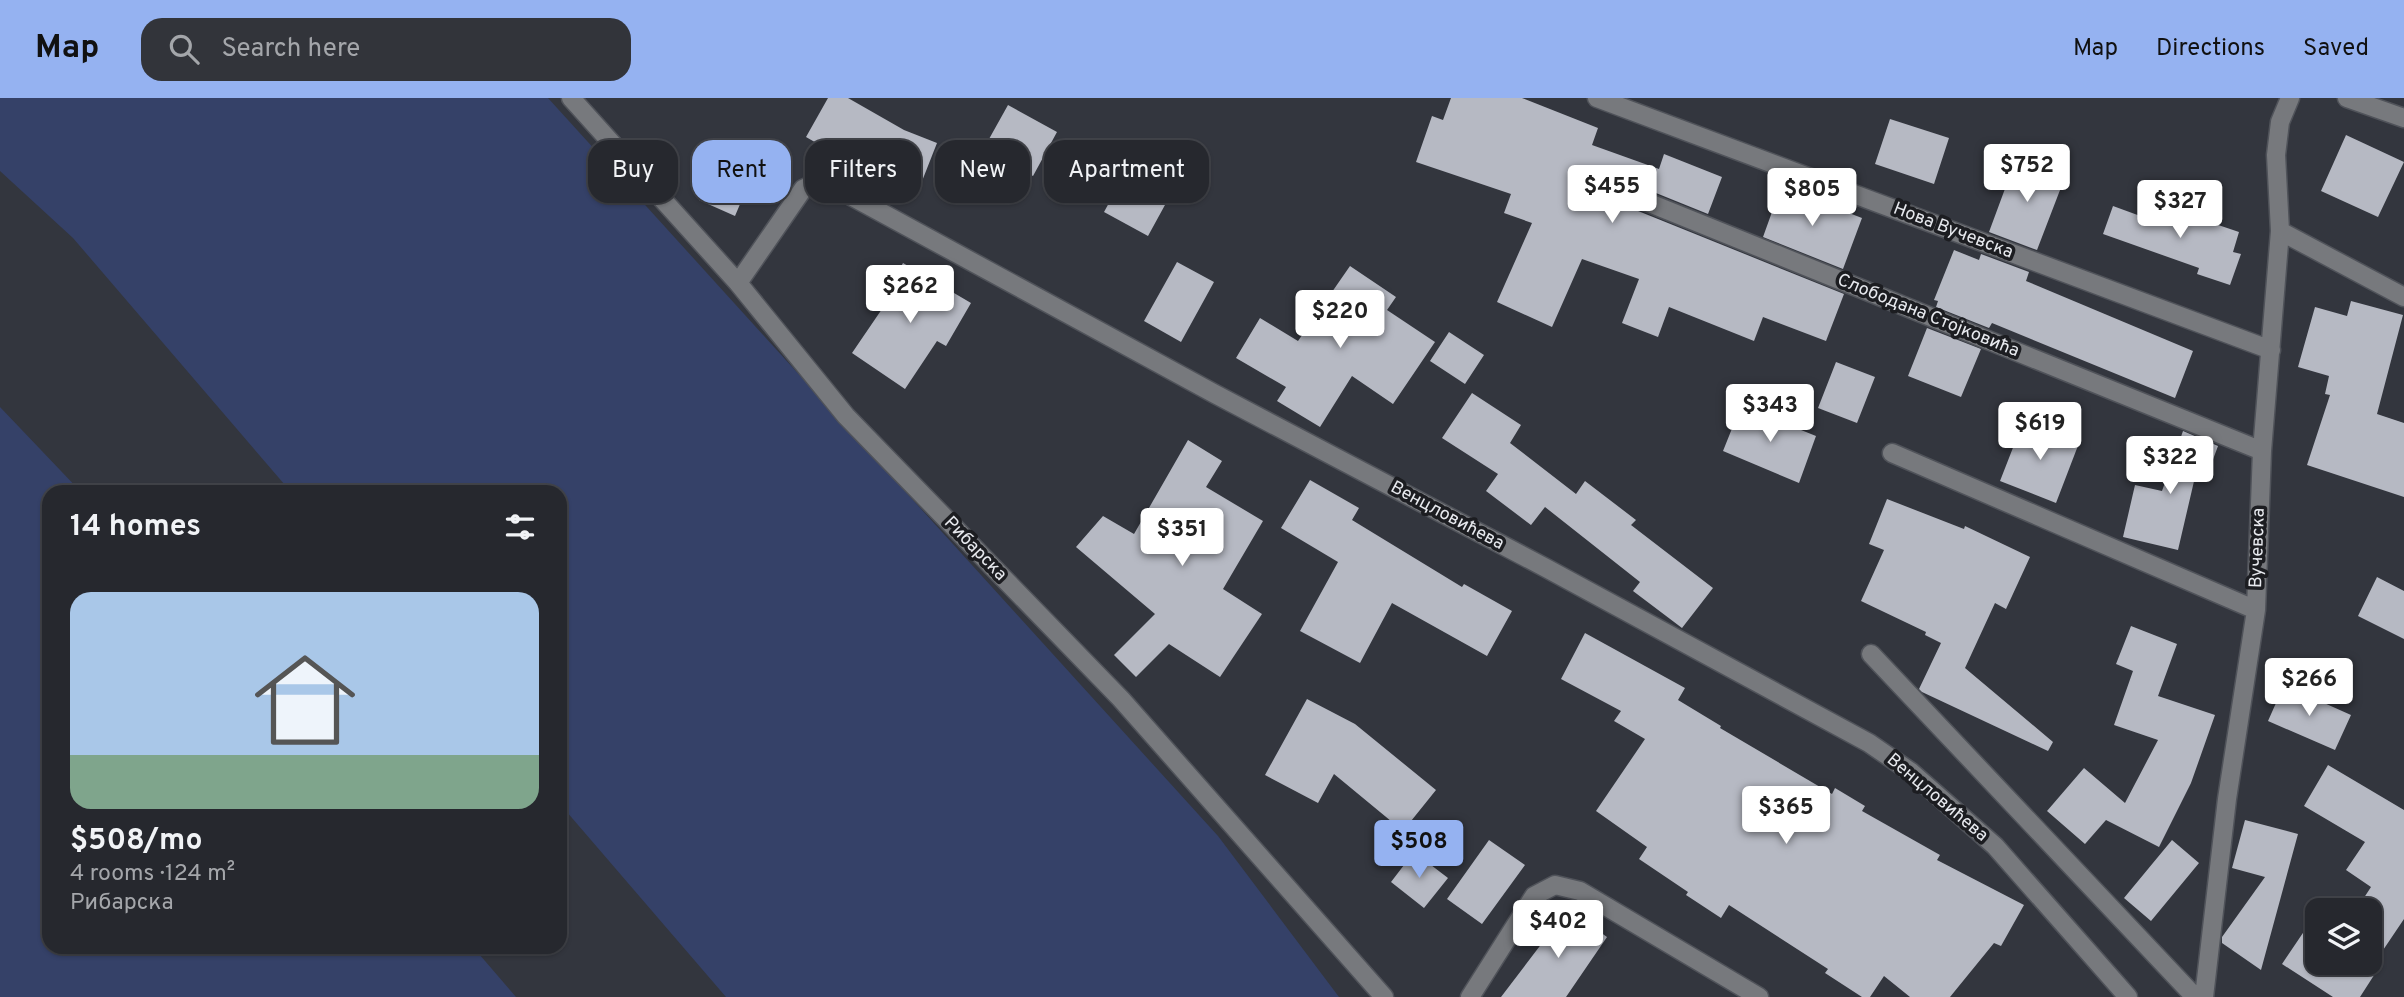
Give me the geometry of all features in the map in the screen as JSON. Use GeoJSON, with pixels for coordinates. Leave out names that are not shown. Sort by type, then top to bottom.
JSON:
{"type":"FeatureCollection","features":[{"type":"Feature","properties":{"kind":"street","name":"Рибарска"},"geometry":{"type":"LineString","coordinates":[[571,98],[738,283],[846,416],[1121,699],[1384,997]]}},
{"type":"Feature","properties":{"kind":"street","name":"Нова Вучевска"},"geometry":{"type":"LineString","coordinates":[[1597,98],[2271,350]]}},
{"type":"Feature","properties":{"kind":"street","name":"Вучевска"},"geometry":{"type":"LineString","coordinates":[[2204,997],[2227,799],[2256,610],[2262,451],[2280,232],[2276,155],[2280,122],[2290,98]]}},
{"type":"Feature","properties":{"kind":"street"},"geometry":{"type":"LineString","coordinates":[[2347,98],[2404,118]]}},
{"type":"Feature","properties":{"kind":"street","name":"Венцловићева"},"geometry":{"type":"LineString","coordinates":[[738,283],[803,189],[820,181],[841,190],[1215,394],[1546,568],[1869,743],[1922,781],[1995,846],[2128,997]]}},
{"type":"Feature","properties":{"kind":"street","name":"Слободана Стојковића"},"geometry":{"type":"LineString","coordinates":[[1595,181],[2262,451]]}},
{"type":"Feature","properties":{"kind":"street"},"geometry":{"type":"LineString","coordinates":[[2280,232],[2404,297]]}},
{"type":"Feature","properties":{"kind":"street"},"geometry":{"type":"LineString","coordinates":[[1892,453],[2256,610]]}},
{"type":"Feature","properties":{"kind":"street"},"geometry":{"type":"LineString","coordinates":[[1871,654],[2194,997]]}},
{"type":"Feature","properties":{"kind":"street"},"geometry":{"type":"LineString","coordinates":[[1470,997],[1534,897],[1555,885],[1580,891],[1759,997]]}},
{"type":"Feature","properties":{"kind":"shaded area"},"geometry":{"type":"Polygon","coordinates":[[[0,98],[548,98],[588,142],[588,203],[643,203],[1218,836],[1339,997],[726,997],[567,812],[567,485],[285,485],[73,238],[0,171],[0,98]]]}},
{"type":"Feature","properties":{"kind":"shaded area"},"geometry":{"type":"Polygon","coordinates":[[[0,407],[74,485],[42,485],[42,954],[479,954],[516,997],[0,997],[0,407]]]}},
{"type":"Feature","properties":{"kind":"building"},"geometry":{"type":"Polygon","coordinates":[[[828,98],[848,98],[904,130],[935,142],[935,148],[921,184],[921,140],[811,140],[806,137],[828,98]]]}},
{"type":"Feature","properties":{"kind":"building"},"geometry":{"type":"Polygon","coordinates":[[[1451,98],[1522,98],[1598,128],[1592,145],[1659,169],[1664,154],[1722,177],[1708,214],[1599,170],[1589,172],[1584,182],[1591,192],[1844,294],[1826,341],[1763,317],[1754,341],[1669,307],[1658,337],[1622,323],[1639,279],[1582,259],[1552,327],[1497,302],[1532,223],[1504,213],[1511,194],[1416,162],[1432,116],[1443,120],[1451,98]]]}},
{"type":"Feature","properties":{"kind":"building"},"geometry":{"type":"Polygon","coordinates":[[[1008,105],[1057,132],[1053,140],[1044,140],[1044,156],[1033,176],[1030,174],[1030,140],[988,140],[1008,105]]]}},
{"type":"Feature","properties":{"kind":"building"},"geometry":{"type":"Polygon","coordinates":[[[1890,119],[1949,138],[1934,184],[1875,164],[1890,119]]]}},
{"type":"Feature","properties":{"kind":"building"},"geometry":{"type":"Polygon","coordinates":[[[2346,135],[2404,162],[2378,217],[2321,191],[2346,135]]]}},
{"type":"Feature","properties":{"kind":"building"},"geometry":{"type":"Polygon","coordinates":[[[2016,159],[2065,177],[2037,250],[1989,232],[2016,159]]]}},
{"type":"Feature","properties":{"kind":"building"},"geometry":{"type":"Polygon","coordinates":[[[1781,187],[1862,218],[1843,269],[1763,237],[1781,187]]]}},
{"type":"Feature","properties":{"kind":"building"},"geometry":{"type":"Polygon","coordinates":[[[706,203],[741,203],[735,216],[706,203]]]}},
{"type":"Feature","properties":{"kind":"building"},"geometry":{"type":"Polygon","coordinates":[[[1109,203],[1166,203],[1148,236],[1104,212],[1109,203]]]}},
{"type":"Feature","properties":{"kind":"building"},"geometry":{"type":"Polygon","coordinates":[[[2159,205],[2239,232],[2233,252],[2241,254],[2230,285],[2197,274],[2199,268],[2103,234],[2113,206],[2154,221],[2159,205]]]}},
{"type":"Feature","properties":{"kind":"building"},"geometry":{"type":"Polygon","coordinates":[[[1954,250],[1979,260],[1981,254],[2029,272],[2026,281],[2193,351],[2175,398],[1992,323],[1989,328],[1936,307],[1938,301],[1934,300],[1954,250]]]}},
{"type":"Feature","properties":{"kind":"building"},"geometry":{"type":"Polygon","coordinates":[[[1177,262],[1214,282],[1181,342],[1144,321],[1177,262]]]}},
{"type":"Feature","properties":{"kind":"building"},"geometry":{"type":"Polygon","coordinates":[[[903,263],[971,303],[946,346],[937,341],[905,389],[852,353],[882,309],[878,307],[903,263]]]}},
{"type":"Feature","properties":{"kind":"building"},"geometry":{"type":"Polygon","coordinates":[[[1350,266],[1396,297],[1387,310],[1435,342],[1393,404],[1352,376],[1320,427],[1277,401],[1286,387],[1236,358],[1260,318],[1298,341],[1350,266]]]}},
{"type":"Feature","properties":{"kind":"building"},"geometry":{"type":"Polygon","coordinates":[[[2351,301],[2403,315],[2377,414],[2404,423],[2404,497],[2307,465],[2330,395],[2325,394],[2329,376],[2298,367],[2315,307],[2347,316],[2351,301]]]}},
{"type":"Feature","properties":{"kind":"building"},"geometry":{"type":"Polygon","coordinates":[[[1927,328],[1981,349],[1961,397],[1908,376],[1927,328]]]}},
{"type":"Feature","properties":{"kind":"building"},"geometry":{"type":"Polygon","coordinates":[[[1449,332],[1484,355],[1465,384],[1430,361],[1449,332]]]}},
{"type":"Feature","properties":{"kind":"building"},"geometry":{"type":"Polygon","coordinates":[[[1836,362],[1875,377],[1857,423],[1818,408],[1836,362]]]}},
{"type":"Feature","properties":{"kind":"building"},"geometry":{"type":"Polygon","coordinates":[[[1472,393],[1521,425],[1510,443],[1576,494],[1585,481],[1636,520],[1631,525],[1713,588],[1682,628],[1633,591],[1640,582],[1545,507],[1531,525],[1486,491],[1498,474],[1442,438],[1472,393]]]}},
{"type":"Feature","properties":{"kind":"building"},"geometry":{"type":"Polygon","coordinates":[[[1741,406],[1816,436],[1799,483],[1723,451],[1741,406]]]}},
{"type":"Feature","properties":{"kind":"building"},"geometry":{"type":"Polygon","coordinates":[[[2023,422],[2079,443],[2056,503],[2000,481],[2023,422]]]}},
{"type":"Feature","properties":{"kind":"building"},"geometry":{"type":"Polygon","coordinates":[[[2183,431],[2218,446],[2205,481],[2195,477],[2178,550],[2123,537],[2135,485],[2162,491],[2183,431]]]}},
{"type":"Feature","properties":{"kind":"building"},"geometry":{"type":"Polygon","coordinates":[[[1188,440],[1222,461],[1206,487],[1263,521],[1223,589],[1262,614],[1220,677],[1169,644],[1136,677],[1114,655],[1155,614],[1076,547],[1103,516],[1134,534],[1188,440]]]}},
{"type":"Feature","properties":{"kind":"building"},"geometry":{"type":"Polygon","coordinates":[[[1310,480],[1359,508],[1352,520],[1462,587],[1464,584],[1512,611],[1487,656],[1392,603],[1360,663],[1300,631],[1338,562],[1281,528],[1310,480]]]}},
{"type":"Feature","properties":{"kind":"building"},"geometry":{"type":"Polygon","coordinates":[[[1887,499],[1964,529],[1965,526],[2030,557],[2006,609],[1995,603],[1965,668],[2053,742],[2048,751],[1922,692],[1919,689],[1941,643],[1925,635],[1926,632],[1861,601],[1884,550],[1869,544],[1887,499]]]}},
{"type":"Feature","properties":{"kind":"building"},"geometry":{"type":"Polygon","coordinates":[[[2377,577],[2404,591],[2404,639],[2358,616],[2377,577]]]}},
{"type":"Feature","properties":{"kind":"building"},"geometry":{"type":"Polygon","coordinates":[[[2131,626],[2177,644],[2158,696],[2215,715],[2191,783],[2159,847],[2106,820],[2085,844],[2047,811],[2084,768],[2125,803],[2158,740],[2114,725],[2133,671],[2116,664],[2131,626]]]}},
{"type":"Feature","properties":{"kind":"building"},"geometry":{"type":"Polygon","coordinates":[[[1585,633],[1685,688],[1678,700],[1721,726],[1720,728],[1832,794],[1835,788],[1865,806],[1862,811],[1940,855],[1937,860],[2024,905],[2001,946],[1994,943],[1950,997],[1910,997],[1884,976],[1870,997],[1862,997],[1825,973],[1828,969],[1729,905],[1721,918],[1686,895],[1688,892],[1639,859],[1647,847],[1596,811],[1645,739],[1614,721],[1621,711],[1561,679],[1585,633]]]}},
{"type":"Feature","properties":{"kind":"building"},"geometry":{"type":"Polygon","coordinates":[[[2284,685],[2351,715],[2335,750],[2268,721],[2284,685]]]}},
{"type":"Feature","properties":{"kind":"building"},"geometry":{"type":"Polygon","coordinates":[[[1307,699],[1355,724],[1436,790],[1403,831],[1334,774],[1318,803],[1265,775],[1307,699]]]}},
{"type":"Feature","properties":{"kind":"building"},"geometry":{"type":"Polygon","coordinates":[[[2328,765],[2404,810],[2404,919],[2382,952],[2382,898],[2364,898],[2371,887],[2346,870],[2365,842],[2304,806],[2328,765]]]}},
{"type":"Feature","properties":{"kind":"building"},"geometry":{"type":"Polygon","coordinates":[[[2245,820],[2298,834],[2261,970],[2222,943],[2222,937],[2265,877],[2232,868],[2245,820]]]}},
{"type":"Feature","properties":{"kind":"building"},"geometry":{"type":"Polygon","coordinates":[[[1489,840],[1525,865],[1482,924],[1447,899],[1489,840]]]}},
{"type":"Feature","properties":{"kind":"building"},"geometry":{"type":"Polygon","coordinates":[[[2172,840],[2199,863],[2151,921],[2124,898],[2172,840]]]}},
{"type":"Feature","properties":{"kind":"building"},"geometry":{"type":"Polygon","coordinates":[[[1414,852],[1448,878],[1424,908],[1391,882],[1414,852]]]}},
{"type":"Feature","properties":{"kind":"building"},"geometry":{"type":"Polygon","coordinates":[[[1568,909],[1607,937],[1566,997],[1501,997],[1568,909]]]}},
{"type":"Feature","properties":{"kind":"building"},"geometry":{"type":"Polygon","coordinates":[[[2305,930],[2305,975],[2374,975],[2360,997],[2333,997],[2282,964],[2305,930]]]}}]}
